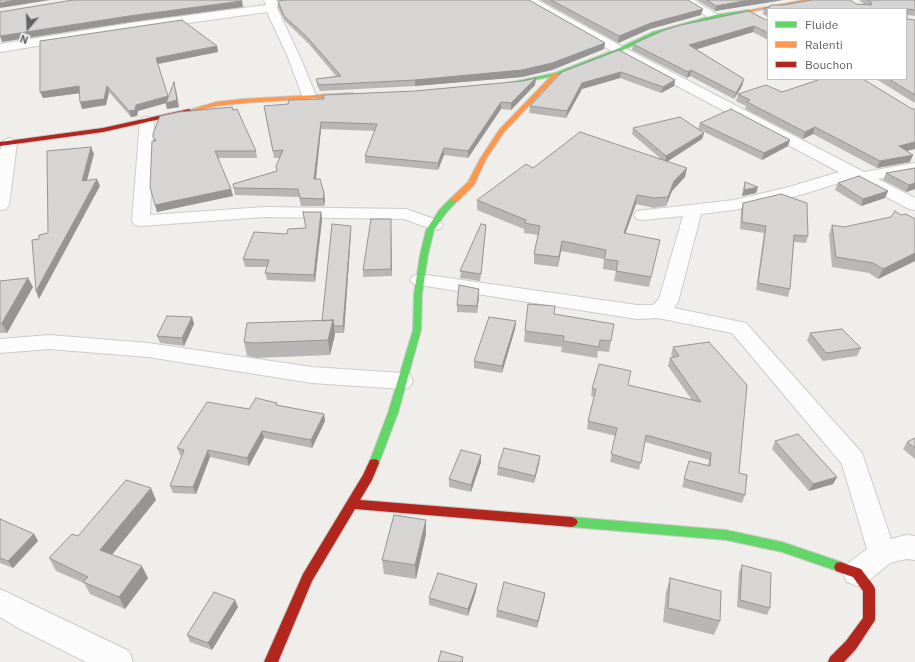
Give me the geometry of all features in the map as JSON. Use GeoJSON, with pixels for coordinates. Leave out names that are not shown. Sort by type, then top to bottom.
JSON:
{"type":"FeatureCollection","features":[{"type":"Feature","properties":{"kind":"street"},"geometry":{"type":"LineString","coordinates":[[529,0],[619,50],[915,206]]}},
{"type":"Feature","properties":{"kind":"street"},"geometry":{"type":"LineString","coordinates":[[686,0],[715,17]]}},
{"type":"Feature","properties":{"kind":"street"},"geometry":{"type":"LineString","coordinates":[[495,85],[522,82],[556,74],[619,50],[655,33],[715,17],[812,0]]}},
{"type":"Feature","properties":{"kind":"street"},"geometry":{"type":"LineString","coordinates":[[0,48],[286,1]]}},
{"type":"Feature","properties":{"kind":"street"},"geometry":{"type":"LineString","coordinates":[[271,4],[310,98]]}},
{"type":"Feature","properties":{"kind":"street"},"geometry":{"type":"LineString","coordinates":[[748,11],[762,19]]}},
{"type":"Feature","properties":{"kind":"street"},"geometry":{"type":"LineString","coordinates":[[271,662],[307,578],[368,477],[393,413],[417,330],[420,280],[430,230],[443,211],[471,183],[483,159],[501,131],[556,74]]}},
{"type":"Feature","properties":{"kind":"street"},"geometry":{"type":"LineString","coordinates":[[0,205],[5,144],[103,130],[148,121],[216,104],[358,95]]}},
{"type":"Feature","properties":{"kind":"street"},"geometry":{"type":"LineString","coordinates":[[148,121],[141,222],[265,212],[406,214],[434,225]]}},
{"type":"Feature","properties":{"kind":"street"},"geometry":{"type":"LineString","coordinates":[[643,215],[734,205],[857,175],[915,168]]}},
{"type":"Feature","properties":{"kind":"street"},"geometry":{"type":"LineString","coordinates":[[658,311],[668,302],[693,210]]}},
{"type":"Feature","properties":{"kind":"street"},"geometry":{"type":"LineString","coordinates":[[420,280],[637,312],[658,311],[739,328],[853,460],[882,553]]}},
{"type":"Feature","properties":{"kind":"street"},"geometry":{"type":"LineString","coordinates":[[0,346],[49,342],[148,350],[312,375],[402,381]]}},
{"type":"Feature","properties":{"kind":"street"},"geometry":{"type":"LineString","coordinates":[[352,504],[726,535],[782,547],[857,572],[869,589],[869,620],[851,645],[836,662]]}},
{"type":"Feature","properties":{"kind":"street"},"geometry":{"type":"LineString","coordinates":[[857,572],[882,553],[906,547],[915,548]]}},
{"type":"Feature","properties":{"kind":"street"},"geometry":{"type":"LineString","coordinates":[[0,602],[30,619],[118,662]]}},
{"type":"Feature","properties":{"kind":"building"},"geometry":{"type":"Polygon","coordinates":[[[0,0],[16,0],[0,3],[0,0]]]}},
{"type":"Feature","properties":{"kind":"building"},"geometry":{"type":"Polygon","coordinates":[[[73,0],[242,1],[129,16],[0,36],[0,12],[73,0]]]}},
{"type":"Feature","properties":{"kind":"building"},"geometry":{"type":"Polygon","coordinates":[[[529,0],[605,43],[552,63],[522,70],[415,80],[319,85],[316,79],[341,76],[307,37],[284,16],[278,1],[529,0]]]}},
{"type":"Feature","properties":{"kind":"building"},"geometry":{"type":"Polygon","coordinates":[[[551,0],[688,0],[703,9],[651,23],[619,36],[551,0]]]}},
{"type":"Feature","properties":{"kind":"building"},"geometry":{"type":"Polygon","coordinates":[[[707,0],[750,0],[716,6],[707,0]]]}},
{"type":"Feature","properties":{"kind":"building"},"geometry":{"type":"Polygon","coordinates":[[[812,0],[850,0],[856,4],[871,5],[872,3],[868,0],[915,0],[915,10],[907,8],[767,8],[767,10],[764,8],[770,7],[771,5],[783,5],[812,0]]]}},
{"type":"Feature","properties":{"kind":"building"},"geometry":{"type":"Polygon","coordinates":[[[749,11],[767,20],[767,32],[754,26],[689,45],[744,79],[736,93],[691,70],[688,72],[633,44],[662,31],[681,25],[749,11]]]}},
{"type":"Feature","properties":{"kind":"building"},"geometry":{"type":"Polygon","coordinates":[[[907,19],[915,20],[915,95],[891,80],[907,80],[907,19]]]}},
{"type":"Feature","properties":{"kind":"building"},"geometry":{"type":"Polygon","coordinates":[[[182,20],[217,46],[156,58],[168,96],[136,105],[135,110],[129,111],[107,86],[104,99],[80,102],[79,86],[40,92],[40,41],[182,20]]]}},
{"type":"Feature","properties":{"kind":"building"},"geometry":{"type":"Polygon","coordinates":[[[619,50],[675,80],[663,87],[621,72],[582,83],[567,111],[530,106],[562,72],[619,50]]]}},
{"type":"Feature","properties":{"kind":"building"},"geometry":{"type":"Polygon","coordinates":[[[536,78],[511,103],[501,102],[468,151],[444,148],[438,163],[365,156],[377,124],[321,122],[314,179],[320,179],[324,193],[323,199],[300,198],[298,189],[234,188],[233,184],[277,171],[276,166],[283,150],[273,151],[264,106],[288,104],[289,100],[324,99],[323,95],[415,91],[523,81],[536,78]]]}},
{"type":"Feature","properties":{"kind":"building"},"geometry":{"type":"Polygon","coordinates":[[[818,80],[865,80],[912,109],[915,109],[915,142],[899,146],[913,155],[880,161],[815,127],[805,132],[747,102],[750,100],[738,94],[766,85],[782,92],[818,80]]]}},
{"type":"Feature","properties":{"kind":"building"},"geometry":{"type":"Polygon","coordinates":[[[174,82],[177,100],[166,103],[174,82]]]}},
{"type":"Feature","properties":{"kind":"building"},"geometry":{"type":"Polygon","coordinates":[[[232,107],[233,110],[237,109],[256,151],[215,151],[231,189],[155,205],[150,187],[152,141],[156,141],[153,134],[160,116],[179,112],[232,107]]]}},
{"type":"Feature","properties":{"kind":"building"},"geometry":{"type":"Polygon","coordinates":[[[731,109],[790,140],[764,153],[700,123],[731,109]]]}},
{"type":"Feature","properties":{"kind":"building"},"geometry":{"type":"Polygon","coordinates":[[[680,117],[704,133],[666,156],[633,128],[680,117]]]}},
{"type":"Feature","properties":{"kind":"building"},"geometry":{"type":"Polygon","coordinates":[[[580,132],[687,168],[674,181],[668,197],[655,198],[637,195],[624,233],[660,240],[651,277],[616,271],[618,261],[604,259],[606,250],[562,241],[559,257],[534,254],[540,226],[525,223],[526,220],[477,200],[526,164],[533,168],[580,132]]]}},
{"type":"Feature","properties":{"kind":"building"},"geometry":{"type":"Polygon","coordinates":[[[91,147],[82,181],[97,179],[36,291],[32,240],[39,239],[39,235],[48,233],[47,151],[91,147]]]}},
{"type":"Feature","properties":{"kind":"building"},"geometry":{"type":"Polygon","coordinates":[[[915,168],[915,183],[909,185],[886,173],[915,168]]]}},
{"type":"Feature","properties":{"kind":"building"},"geometry":{"type":"Polygon","coordinates":[[[859,176],[888,191],[863,199],[838,183],[859,176]]]}},
{"type":"Feature","properties":{"kind":"building"},"geometry":{"type":"Polygon","coordinates":[[[745,182],[758,187],[744,190],[745,182]]]}},
{"type":"Feature","properties":{"kind":"building"},"geometry":{"type":"Polygon","coordinates":[[[781,194],[807,203],[808,236],[794,235],[790,289],[758,283],[766,226],[742,222],[743,203],[781,194]]]}},
{"type":"Feature","properties":{"kind":"building"},"geometry":{"type":"Polygon","coordinates":[[[895,211],[901,215],[906,214],[915,219],[915,253],[883,269],[873,263],[836,257],[832,225],[844,227],[891,217],[895,211]]]}},
{"type":"Feature","properties":{"kind":"building"},"geometry":{"type":"Polygon","coordinates":[[[303,212],[321,212],[314,275],[265,273],[269,260],[243,259],[254,232],[287,234],[288,229],[306,228],[303,212]]]}},
{"type":"Feature","properties":{"kind":"building"},"geometry":{"type":"Polygon","coordinates":[[[371,219],[391,219],[391,269],[363,270],[371,219]]]}},
{"type":"Feature","properties":{"kind":"building"},"geometry":{"type":"Polygon","coordinates":[[[332,224],[351,226],[343,326],[334,326],[333,320],[322,321],[332,224]]]}},
{"type":"Feature","properties":{"kind":"building"},"geometry":{"type":"Polygon","coordinates":[[[481,224],[486,225],[481,274],[460,271],[481,224]]]}},
{"type":"Feature","properties":{"kind":"building"},"geometry":{"type":"Polygon","coordinates":[[[28,278],[2,323],[0,323],[0,281],[28,278]]]}},
{"type":"Feature","properties":{"kind":"building"},"geometry":{"type":"Polygon","coordinates":[[[459,285],[479,289],[477,306],[457,305],[459,285]]]}},
{"type":"Feature","properties":{"kind":"building"},"geometry":{"type":"Polygon","coordinates":[[[528,304],[555,306],[554,314],[614,324],[611,341],[600,340],[599,347],[563,341],[564,336],[525,331],[528,304]]]}},
{"type":"Feature","properties":{"kind":"building"},"geometry":{"type":"Polygon","coordinates":[[[167,316],[192,317],[182,338],[157,336],[167,316]]]}},
{"type":"Feature","properties":{"kind":"building"},"geometry":{"type":"Polygon","coordinates":[[[489,317],[516,321],[502,366],[474,361],[489,317]]]}},
{"type":"Feature","properties":{"kind":"building"},"geometry":{"type":"Polygon","coordinates":[[[333,320],[328,340],[254,343],[244,342],[247,323],[333,320]]]}},
{"type":"Feature","properties":{"kind":"building"},"geometry":{"type":"Polygon","coordinates":[[[842,329],[861,348],[826,353],[810,333],[842,329]]]}},
{"type":"Feature","properties":{"kind":"building"},"geometry":{"type":"Polygon","coordinates":[[[709,342],[747,385],[739,473],[747,475],[745,495],[684,479],[689,461],[710,466],[711,453],[646,435],[641,463],[611,454],[617,428],[588,421],[596,389],[592,389],[599,364],[631,371],[628,385],[701,402],[670,358],[679,356],[673,347],[709,342]]]}},
{"type":"Feature","properties":{"kind":"building"},"geometry":{"type":"Polygon","coordinates":[[[256,398],[277,403],[276,405],[324,414],[311,440],[262,431],[247,458],[208,450],[193,487],[170,486],[184,450],[177,448],[207,402],[249,409],[256,398]]]}},
{"type":"Feature","properties":{"kind":"building"},"geometry":{"type":"Polygon","coordinates":[[[798,434],[837,477],[813,484],[775,441],[798,434]]]}},
{"type":"Feature","properties":{"kind":"building"},"geometry":{"type":"Polygon","coordinates":[[[915,438],[915,448],[907,442],[915,438]]]}},
{"type":"Feature","properties":{"kind":"building"},"geometry":{"type":"Polygon","coordinates":[[[504,448],[540,456],[535,476],[498,467],[504,448]]]}},
{"type":"Feature","properties":{"kind":"building"},"geometry":{"type":"Polygon","coordinates":[[[461,450],[481,455],[471,485],[449,479],[461,450]]]}},
{"type":"Feature","properties":{"kind":"building"},"geometry":{"type":"Polygon","coordinates":[[[126,480],[151,488],[100,550],[142,566],[119,597],[83,582],[88,577],[49,558],[72,534],[78,536],[126,480]]]}},
{"type":"Feature","properties":{"kind":"building"},"geometry":{"type":"Polygon","coordinates":[[[394,515],[426,520],[415,565],[382,560],[394,515]]]}},
{"type":"Feature","properties":{"kind":"building"},"geometry":{"type":"Polygon","coordinates":[[[0,519],[34,534],[8,561],[0,558],[0,519]]]}},
{"type":"Feature","properties":{"kind":"building"},"geometry":{"type":"Polygon","coordinates":[[[742,565],[771,573],[770,608],[740,600],[742,565]]]}},
{"type":"Feature","properties":{"kind":"building"},"geometry":{"type":"Polygon","coordinates":[[[438,573],[477,584],[468,609],[429,598],[438,573]]]}},
{"type":"Feature","properties":{"kind":"building"},"geometry":{"type":"Polygon","coordinates":[[[670,578],[721,591],[720,621],[668,608],[670,578]]]}},
{"type":"Feature","properties":{"kind":"building"},"geometry":{"type":"Polygon","coordinates":[[[504,582],[545,593],[538,621],[497,610],[504,582]]]}},
{"type":"Feature","properties":{"kind":"building"},"geometry":{"type":"Polygon","coordinates":[[[214,592],[235,600],[208,643],[187,635],[214,592]]]}},
{"type":"Feature","properties":{"kind":"building"},"geometry":{"type":"Polygon","coordinates":[[[441,651],[463,657],[462,662],[438,662],[441,651]]]}},
{"type":"Feature","properties":{"kind":"traffic: fast"},"geometry":{"type":"LineString","coordinates":[[506,84],[556,74],[619,50],[655,33],[715,17],[748,11]]}},
{"type":"Feature","properties":{"kind":"traffic: fast"},"geometry":{"type":"LineString","coordinates":[[374,463],[393,413],[417,330],[418,294],[424,255],[430,230],[443,211],[455,199]]}},
{"type":"Feature","properties":{"kind":"traffic: fast"},"geometry":{"type":"LineString","coordinates":[[572,522],[726,535],[782,547],[840,567]]}},
{"type":"Feature","properties":{"kind":"traffic: slow"},"geometry":{"type":"LineString","coordinates":[[748,11],[812,0]]}},
{"type":"Feature","properties":{"kind":"traffic: slow"},"geometry":{"type":"LineString","coordinates":[[455,199],[471,183],[483,159],[501,131],[556,74]]}},
{"type":"Feature","properties":{"kind":"traffic: slow"},"geometry":{"type":"LineString","coordinates":[[189,111],[216,104],[243,101],[352,95]]}},
{"type":"Feature","properties":{"kind":"traffic: jam"},"geometry":{"type":"LineString","coordinates":[[0,144],[103,130],[189,111]]}},
{"type":"Feature","properties":{"kind":"traffic: jam"},"geometry":{"type":"LineString","coordinates":[[271,662],[307,578],[368,477],[374,463]]}},
{"type":"Feature","properties":{"kind":"traffic: jam"},"geometry":{"type":"LineString","coordinates":[[352,504],[572,522]]}},
{"type":"Feature","properties":{"kind":"traffic: jam"},"geometry":{"type":"LineString","coordinates":[[835,662],[851,645],[869,620],[869,589],[857,573],[840,567]]}}]}
